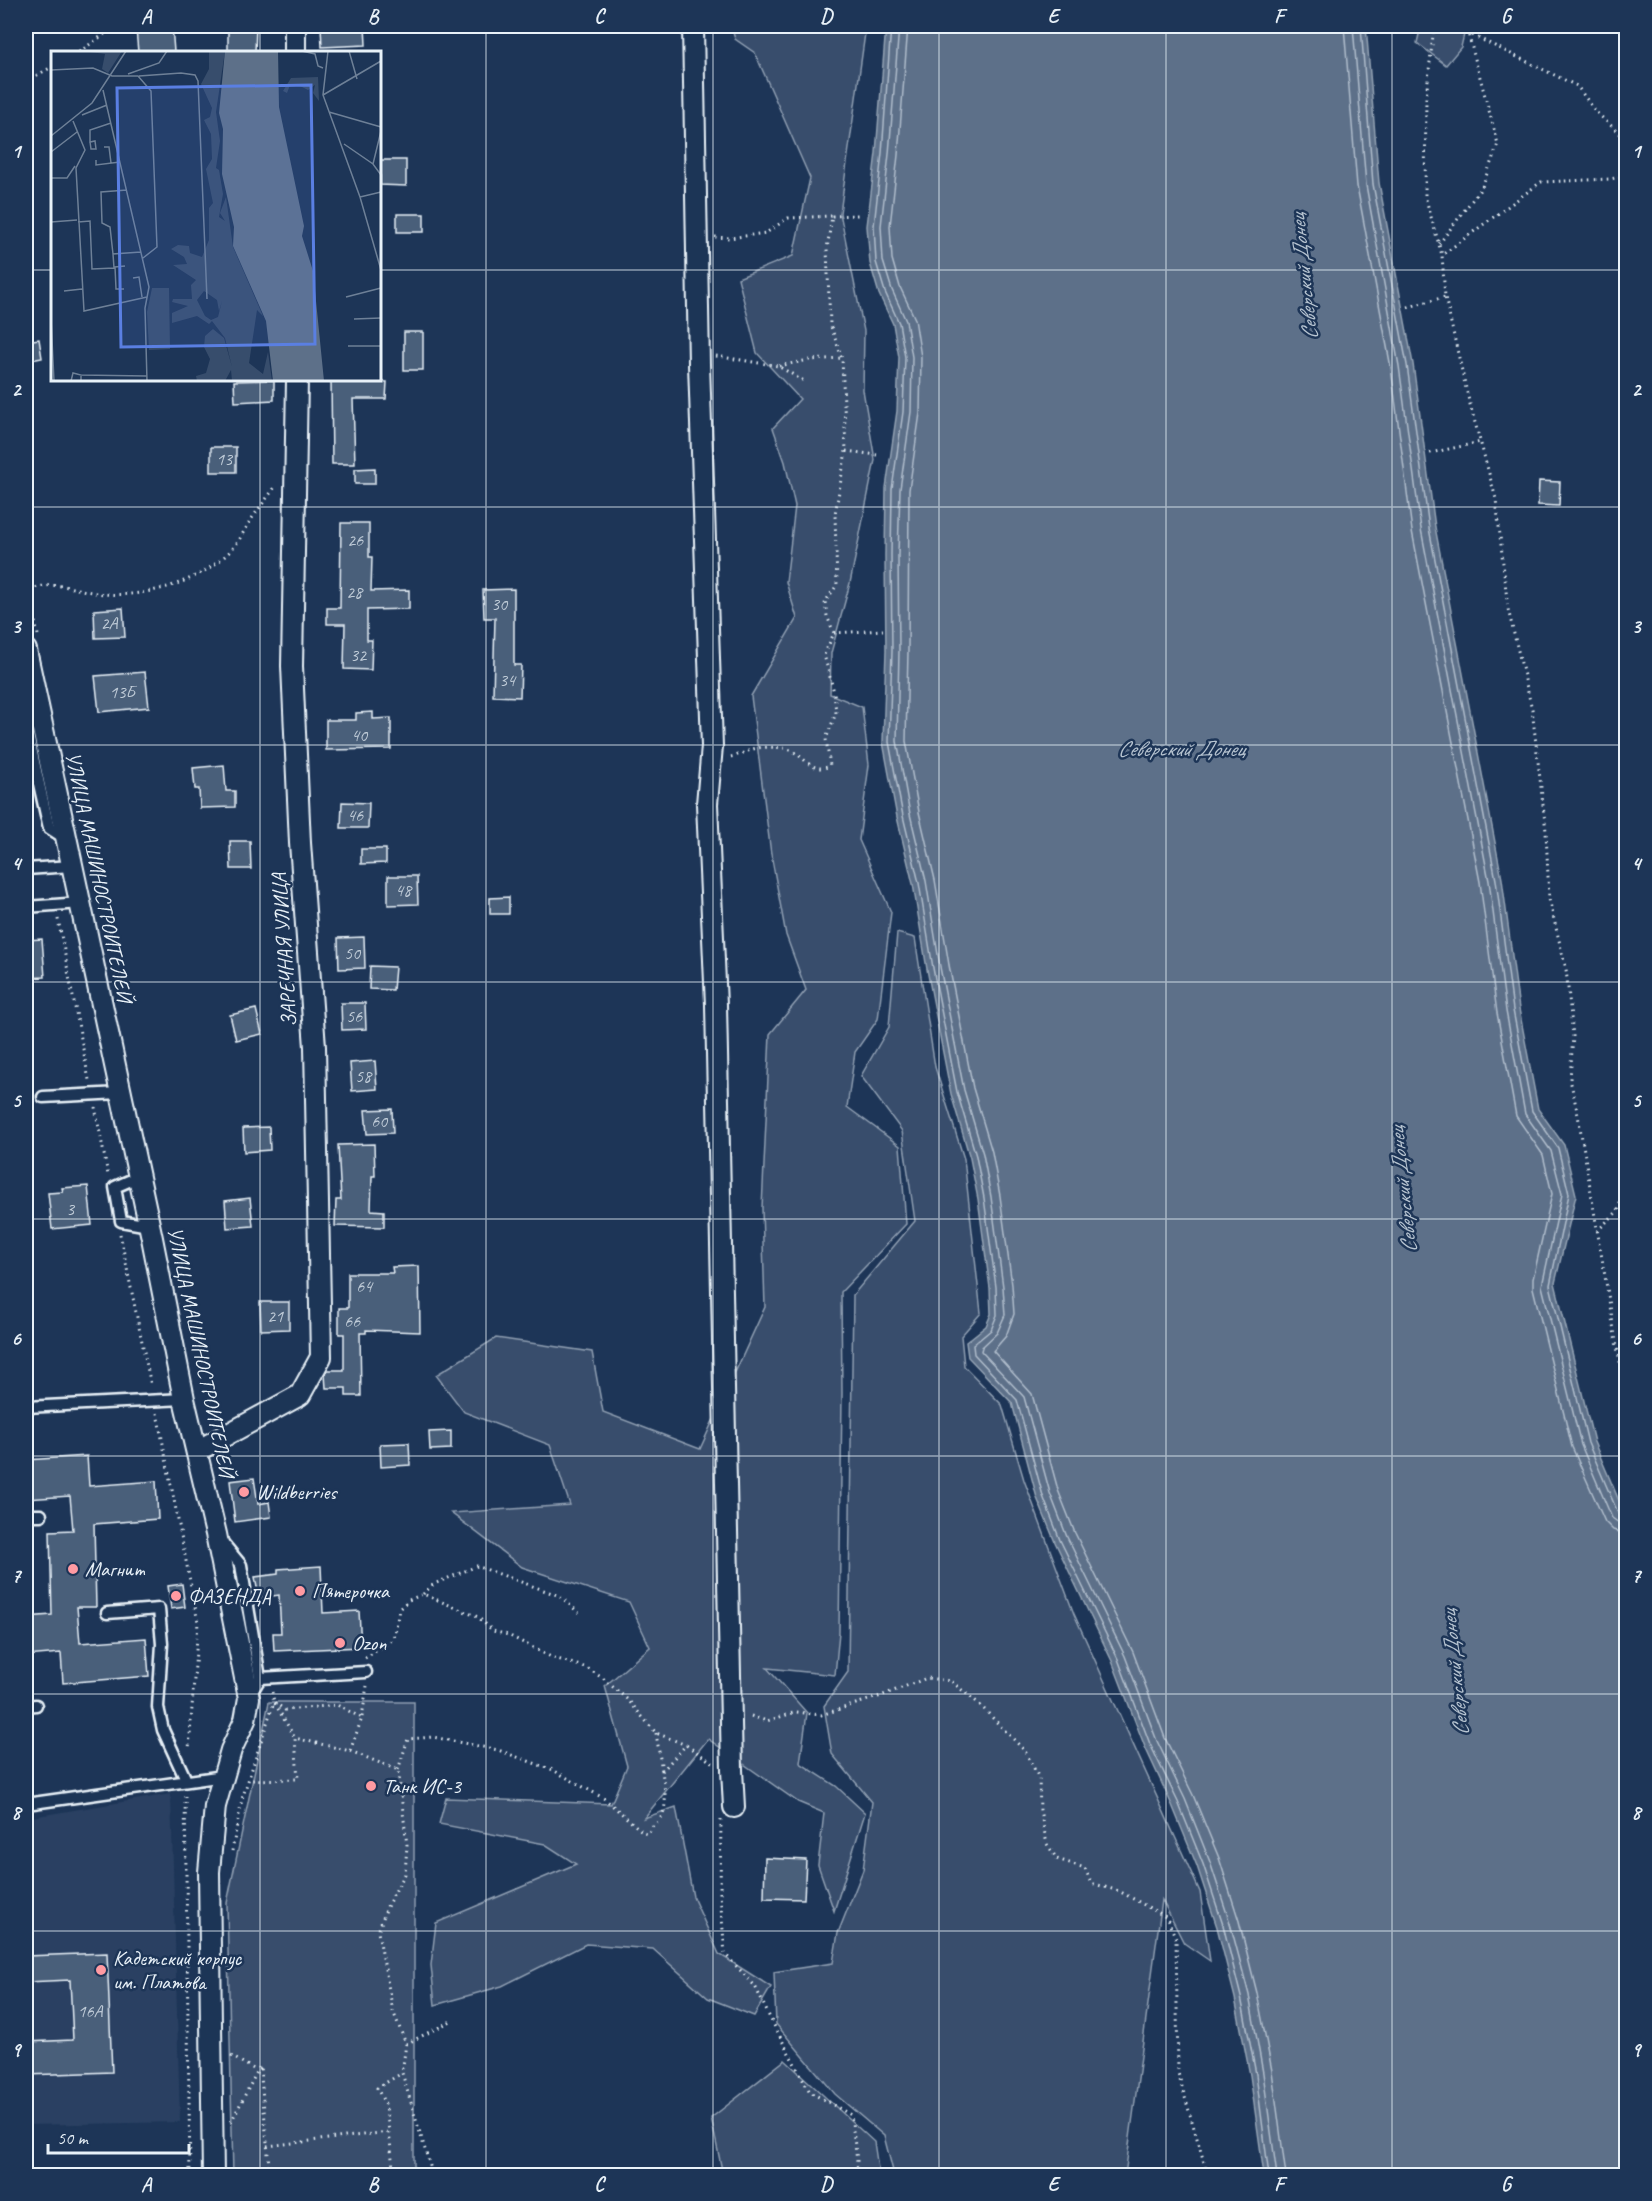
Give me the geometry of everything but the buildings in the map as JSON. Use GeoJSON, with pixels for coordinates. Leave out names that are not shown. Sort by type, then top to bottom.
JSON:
{"type":"FeatureCollection","features":[{"type":"Feature","properties":{"kind":"street"},"geometry":{"type":"LineString","coordinates":[[295,26],[295,51]]}},
{"type":"Feature","properties":{"kind":"street"},"geometry":{"type":"LineString","coordinates":[[693,26],[699,353],[711,760],[707,804],[716,1005],[733,1788]]}},
{"type":"Feature","properties":{"kind":"street","name":"ЗАРЕЧНАЯ УЛИЦА"},"geometry":{"type":"LineString","coordinates":[[197,1451],[300,1395],[321,1356],[315,1047],[300,843],[292,666],[297,381]]}},
{"type":"Feature","properties":{"kind":"street","name":"УЛИЦА МАШИНОСТРОИТЕЛЕЙ"},"geometry":{"type":"LineString","coordinates":[[26,656],[81,903],[249,1698],[245,1720],[231,1750],[215,1806],[208,1872],[213,2175]]}},
{"type":"Feature","properties":{"kind":"lane"},"geometry":{"type":"LineString","coordinates":[[26,726],[49,828],[66,839]]}},
{"type":"Feature","properties":{"kind":"lane"},"geometry":{"type":"LineString","coordinates":[[26,869],[72,866]]}},
{"type":"Feature","properties":{"kind":"lane"},"geometry":{"type":"LineString","coordinates":[[26,907],[81,903]]}},
{"type":"Feature","properties":{"kind":"lane"},"geometry":{"type":"LineString","coordinates":[[43,1097],[120,1093]]}},
{"type":"Feature","properties":{"kind":"lane"},"geometry":{"type":"LineString","coordinates":[[26,1407],[184,1399]]}},
{"type":"Feature","properties":{"kind":"lane"},"geometry":{"type":"LineString","coordinates":[[26,1515],[41,1515]]}},
{"type":"Feature","properties":{"kind":"lane"},"geometry":{"type":"LineString","coordinates":[[216,1534],[241,1565],[260,1678],[249,1698]]}},
{"type":"Feature","properties":{"kind":"lane"},"geometry":{"type":"LineString","coordinates":[[107,1613],[159,1609],[162,1644],[158,1707],[163,1730],[186,1780]]}},
{"type":"Feature","properties":{"kind":"lane"},"geometry":{"type":"LineString","coordinates":[[260,1678],[366,1672]]}},
{"type":"Feature","properties":{"kind":"lane"},"geometry":{"type":"LineString","coordinates":[[26,1804],[224,1776]]}},
{"type":"Feature","properties":{"kind":"path"},"geometry":{"type":"LineString","coordinates":[[80,51],[116,26]]}},
{"type":"Feature","properties":{"kind":"path"},"geometry":{"type":"LineString","coordinates":[[1434,26],[1426,98],[1425,196],[1442,255],[1445,297],[1496,498],[1508,609],[1532,709],[1546,831],[1549,899],[1566,969],[1573,1036],[1570,1079],[1626,1390]]}},
{"type":"Feature","properties":{"kind":"path"},"geometry":{"type":"LineString","coordinates":[[1439,244],[1482,187],[1498,144],[1467,26]]}},
{"type":"Feature","properties":{"kind":"path"},"geometry":{"type":"LineString","coordinates":[[1468,33],[1577,86],[1596,112],[1626,139]]}},
{"type":"Feature","properties":{"kind":"path"},"geometry":{"type":"LineString","coordinates":[[26,81],[51,68]]}},
{"type":"Feature","properties":{"kind":"path"},"geometry":{"type":"LineString","coordinates":[[1442,255],[1541,182],[1610,179],[1626,176]]}},
{"type":"Feature","properties":{"kind":"path"},"geometry":{"type":"LineString","coordinates":[[698,236],[730,238],[766,233],[788,218],[858,215]]}},
{"type":"Feature","properties":{"kind":"path"},"geometry":{"type":"LineString","coordinates":[[711,760],[740,756],[752,748],[785,748],[821,770],[830,766],[826,739],[836,713],[834,692],[824,655],[834,633],[827,616],[825,602],[837,585],[835,514],[846,451],[842,358],[830,324],[827,249],[832,216]]}},
{"type":"Feature","properties":{"kind":"path"},"geometry":{"type":"LineString","coordinates":[[1408,307],[1445,297]]}},
{"type":"Feature","properties":{"kind":"path"},"geometry":{"type":"LineString","coordinates":[[699,353],[778,366],[809,360],[842,358]]}},
{"type":"Feature","properties":{"kind":"path"},"geometry":{"type":"LineString","coordinates":[[778,366],[804,381]]}},
{"type":"Feature","properties":{"kind":"path"},"geometry":{"type":"LineString","coordinates":[[1430,453],[1480,442]]}},
{"type":"Feature","properties":{"kind":"path"},"geometry":{"type":"LineString","coordinates":[[846,451],[878,455]]}},
{"type":"Feature","properties":{"kind":"path"},"geometry":{"type":"LineString","coordinates":[[28,590],[50,585],[65,585],[93,593],[132,593],[156,589],[206,571],[235,546],[278,483]]}},
{"type":"Feature","properties":{"kind":"path"},"geometry":{"type":"LineString","coordinates":[[834,633],[883,630]]}},
{"type":"Feature","properties":{"kind":"path"},"geometry":{"type":"LineString","coordinates":[[55,905],[110,1185]]}},
{"type":"Feature","properties":{"kind":"path"},"geometry":{"type":"LineString","coordinates":[[1598,1231],[1618,1210],[1626,1187]]}},
{"type":"Feature","properties":{"kind":"path"},"geometry":{"type":"LineString","coordinates":[[120,1231],[198,1622],[186,1780],[190,2175]]}},
{"type":"Feature","properties":{"kind":"path"},"geometry":{"type":"LineString","coordinates":[[350,1751],[362,1718],[368,1691],[365,1657],[390,1642],[395,1634],[399,1609],[408,1600],[423,1594],[434,1584],[477,1566],[560,1596],[579,1613]]}},
{"type":"Feature","properties":{"kind":"path"},"geometry":{"type":"LineString","coordinates":[[423,1594],[478,1617],[493,1631],[508,1635],[551,1657],[587,1668],[604,1679],[629,1701],[656,1733],[686,1745],[715,1765],[733,1788],[721,1798],[720,1894],[725,1954],[755,1986],[810,2092],[851,2115],[857,2161],[856,2175]]}},
{"type":"Feature","properties":{"kind":"path"},"geometry":{"type":"LineString","coordinates":[[730,1709],[767,1721],[796,1712],[821,1715],[927,1678],[951,1681],[978,1703],[1025,1751],[1039,1778],[1040,1810],[1047,1844],[1057,1859],[1085,1868],[1091,1883],[1119,1891],[1166,1917],[1176,1938],[1178,2073],[1208,2175]]}},
{"type":"Feature","properties":{"kind":"path"},"geometry":{"type":"LineString","coordinates":[[362,1718],[336,1705],[285,1710],[274,1702],[249,1780],[298,1779],[295,1738],[350,1751],[398,1770]]}},
{"type":"Feature","properties":{"kind":"path"},"geometry":{"type":"LineString","coordinates":[[433,2175],[402,2073],[406,2044],[393,2011],[378,1932],[388,1904],[405,1874],[407,1845],[398,1770],[408,1739],[433,1737],[498,1750],[553,1770],[605,1799],[644,1833],[649,1833],[651,1825],[660,1820],[665,1796],[656,1733]]}},
{"type":"Feature","properties":{"kind":"path"},"geometry":{"type":"LineString","coordinates":[[662,1771],[686,1745]]}},
{"type":"Feature","properties":{"kind":"path"},"geometry":{"type":"LineString","coordinates":[[406,2044],[453,2020]]}},
{"type":"Feature","properties":{"kind":"path"},"geometry":{"type":"LineString","coordinates":[[231,2056],[257,2072]]}},
{"type":"Feature","properties":{"kind":"path"},"geometry":{"type":"LineString","coordinates":[[228,2127],[260,2066],[270,2175]]}},
{"type":"Feature","properties":{"kind":"path"},"geometry":{"type":"LineString","coordinates":[[394,2175],[386,2106],[377,2088],[402,2073]]}},
{"type":"Feature","properties":{"kind":"path"},"geometry":{"type":"LineString","coordinates":[[267,2146],[389,2132]]}},
{"type":"Feature","properties":{"kind":"shaded area"},"geometry":{"type":"Polygon","coordinates":[[[731,26],[866,26],[840,213],[864,331],[863,390],[875,460],[850,583],[831,653],[830,694],[862,707],[869,765],[859,840],[891,912],[878,1019],[855,1052],[847,1107],[900,1146],[906,1224],[841,1292],[839,1632],[835,1675],[767,1668],[807,1713],[800,1763],[836,1786],[865,1813],[834,1911],[818,1865],[824,1813],[798,1802],[708,1739],[644,1818],[676,1807],[693,1897],[719,1954],[771,1987],[754,2016],[708,1998],[653,1949],[586,1944],[502,1986],[435,2005],[431,1965],[436,1923],[576,1864],[545,1844],[439,1824],[446,1798],[611,1804],[627,1766],[605,1686],[650,1647],[629,1602],[522,1567],[451,1513],[570,1505],[550,1445],[464,1412],[436,1375],[496,1338],[592,1352],[603,1412],[700,1449],[765,1307],[762,1208],[770,1034],[806,990],[786,935],[771,854],[751,696],[797,618],[786,582],[795,506],[785,462],[773,428],[800,399],[757,353],[738,278],[793,256],[810,178],[755,53],[735,39],[731,26]]]}},
{"type":"Feature","properties":{"kind":"shaded area"},"geometry":{"type":"Polygon","coordinates":[[[1421,26],[1466,26],[1461,47],[1446,65],[1417,43],[1421,26]]]}},
{"type":"Feature","properties":{"kind":"shaded area"},"geometry":{"type":"Polygon","coordinates":[[[897,933],[915,938],[935,1067],[964,1159],[981,1313],[961,1336],[964,1366],[1002,1405],[1024,1480],[1074,1614],[1200,1892],[1210,1961],[1184,1943],[1162,1900],[1125,2175],[894,2175],[884,2136],[835,2094],[776,2024],[774,1972],[833,1963],[838,1933],[863,1870],[872,1802],[832,1754],[824,1706],[848,1672],[853,1295],[915,1221],[902,1131],[861,1076],[889,1027],[897,933]]]}},
{"type":"Feature","properties":{"kind":"shaded area"},"geometry":{"type":"Polygon","coordinates":[[[269,1702],[414,1702],[414,2175],[233,2175],[227,1903],[269,1702]]]}},
{"type":"Feature","properties":{"kind":"shaded area","name":"Кадетский корпус им. Платова"},"geometry":{"type":"Polygon","coordinates":[[[171,1794],[180,2122],[26,2125],[26,1818],[171,1794]]]}},
{"type":"Feature","properties":{"kind":"shaded area"},"geometry":{"type":"Polygon","coordinates":[[[785,2060],[874,2142],[879,2175],[719,2175],[722,2170],[711,2118],[785,2060]]]}},
{"type":"Feature","properties":{"kind":"water","name":"Северский Донец"},"geometry":{"type":"Polygon","coordinates":[[[886,26],[1366,26],[1379,183],[1413,364],[1435,527],[1502,879],[1519,1009],[1538,1109],[1564,1145],[1576,1195],[1555,1283],[1594,1442],[1626,1517],[1626,2175],[1264,2175],[1250,2075],[1235,1998],[1217,1927],[1197,1866],[1145,1747],[1112,1661],[1055,1542],[1037,1498],[1012,1403],[968,1357],[966,1342],[986,1326],[991,1314],[990,1288],[978,1199],[970,1158],[951,1094],[913,884],[897,817],[883,742],[886,651],[886,488],[897,411],[899,357],[893,324],[879,294],[870,263],[867,226],[876,153],[886,26]]]}},
{"type":"Feature","properties":{"kind":"place","name":"Wildberries"},"geometry":{"type":"Point","coordinates":[244,1492]}},
{"type":"Feature","properties":{"kind":"place","name":"Магнит"},"geometry":{"type":"Point","coordinates":[73,1569]}},
{"type":"Feature","properties":{"kind":"place","name":"Пятерочка"},"geometry":{"type":"Point","coordinates":[300,1591]}},
{"type":"Feature","properties":{"kind":"place","name":"ФАЗЕНДА"},"geometry":{"type":"Point","coordinates":[176,1596]}},
{"type":"Feature","properties":{"kind":"place","name":"Ozon"},"geometry":{"type":"Point","coordinates":[340,1643]}},
{"type":"Feature","properties":{"kind":"place","name":"Танк ИС-3"},"geometry":{"type":"Point","coordinates":[371,1786]}},
{"type":"Feature","properties":{"kind":"place","name":"Кадетский корпус им. Платова"},"geometry":{"type":"Point","coordinates":[101,1970]}}]}
